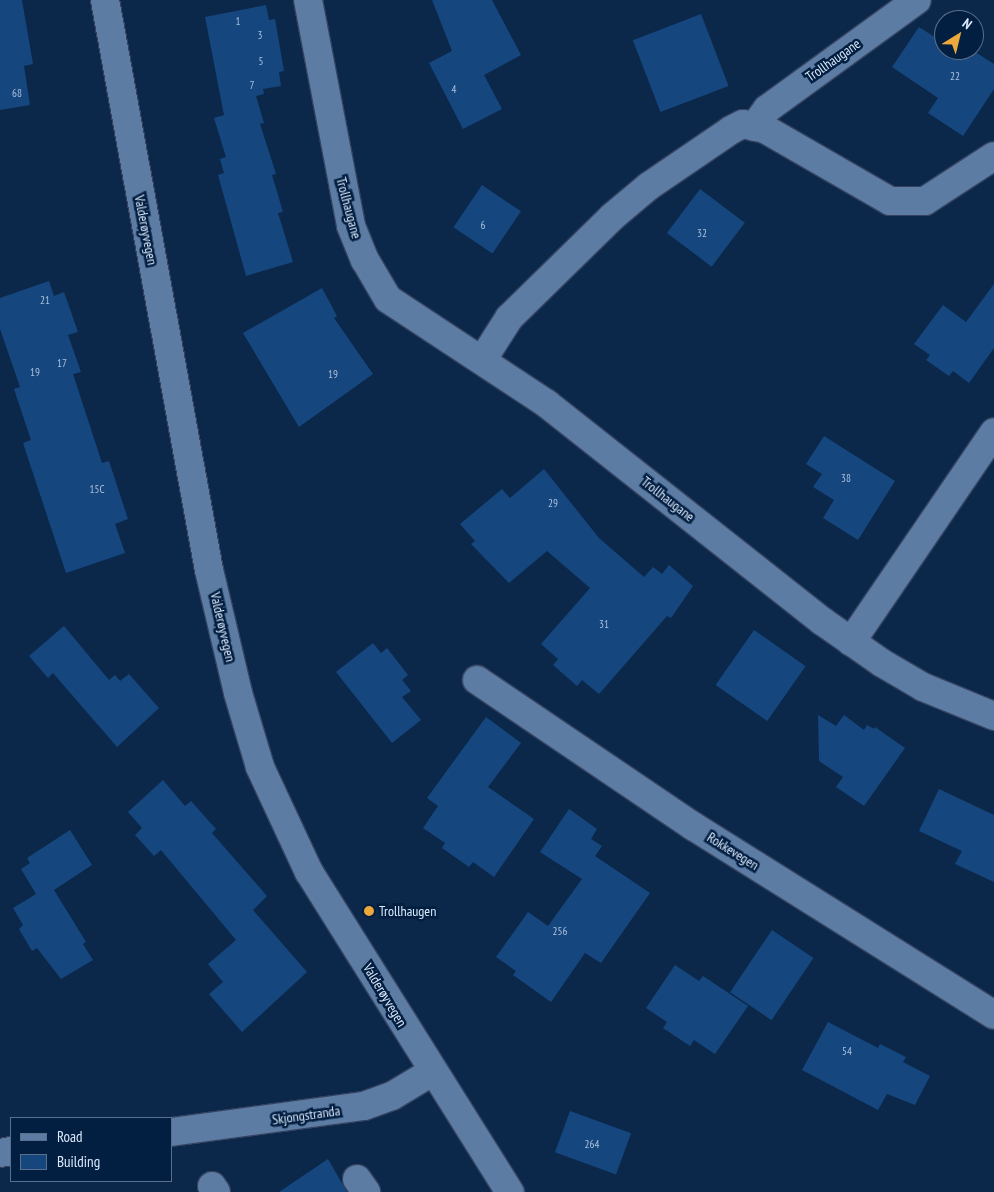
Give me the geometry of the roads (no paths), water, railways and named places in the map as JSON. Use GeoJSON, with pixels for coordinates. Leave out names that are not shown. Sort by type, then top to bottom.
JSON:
{"type":"FeatureCollection","features":[{"type":"Feature","properties":{"kind":"street","name":"Valderøyvegen"},"geometry":{"type":"LineString","coordinates":[[105,0],[209,570],[238,693],[260,767],[309,872],[432,1072],[510,1192]]}},
{"type":"Feature","properties":{"kind":"street","name":"Trollhaugane"},"geometry":{"type":"LineString","coordinates":[[308,0],[342,189],[351,226],[365,260],[388,299],[483,359],[547,404],[851,642],[923,687],[994,716]]}},
{"type":"Feature","properties":{"kind":"street","name":"Trollhaugane"},"geometry":{"type":"LineString","coordinates":[[754,127],[767,109],[918,0]]}},
{"type":"Feature","properties":{"kind":"street"},"geometry":{"type":"LineString","coordinates":[[483,359],[509,318],[612,217],[649,186],[731,130],[743,124],[773,134],[890,201],[925,201],[994,156]]}},
{"type":"Feature","properties":{"kind":"street"},"geometry":{"type":"LineString","coordinates":[[851,642],[994,432]]}},
{"type":"Feature","properties":{"kind":"street","name":"Rokkevegen"},"geometry":{"type":"LineString","coordinates":[[478,680],[693,826],[994,1015]]}},
{"type":"Feature","properties":{"kind":"street","name":"Skjongstranda"},"geometry":{"type":"LineString","coordinates":[[172,1132],[364,1106],[392,1096],[432,1072]]}},
{"type":"Feature","properties":{"kind":"place","name":"Trollhaugen"},"geometry":{"type":"Point","coordinates":[369,911]}}]}
